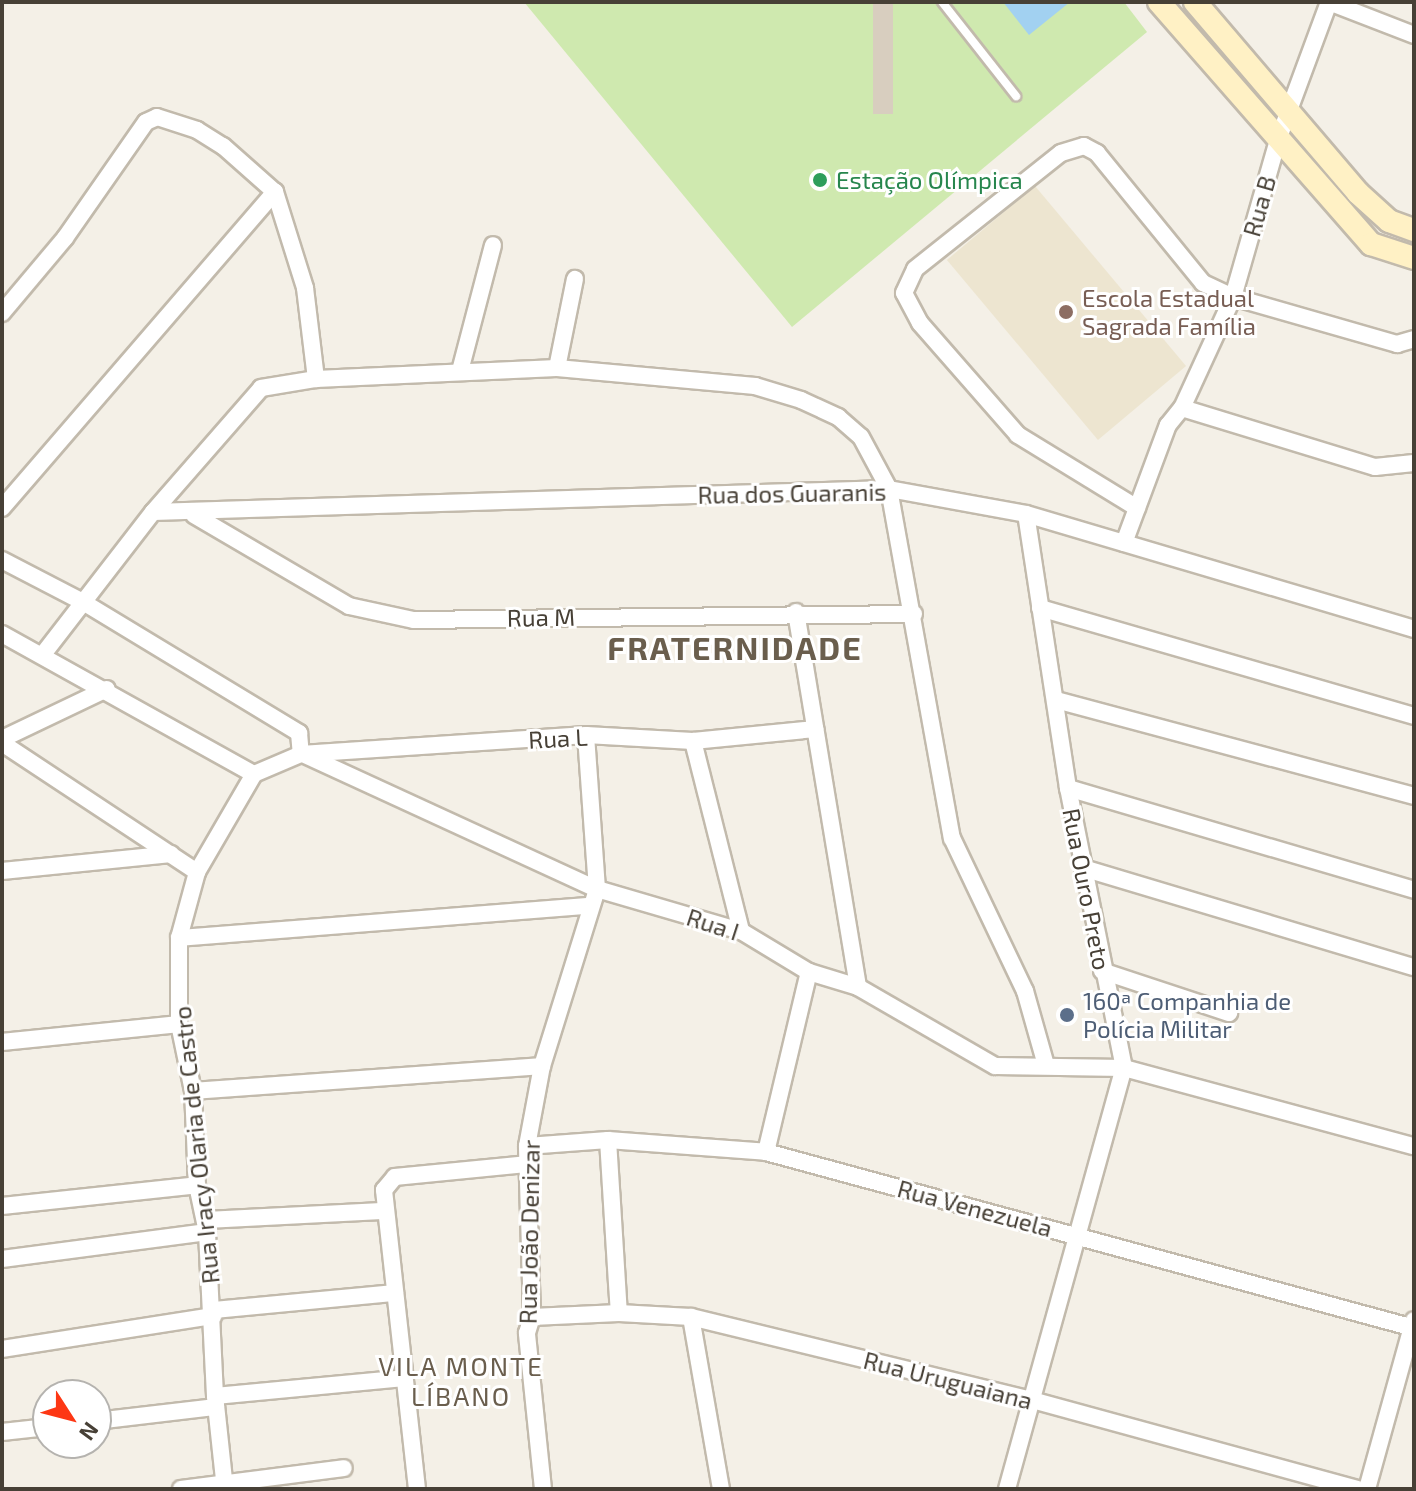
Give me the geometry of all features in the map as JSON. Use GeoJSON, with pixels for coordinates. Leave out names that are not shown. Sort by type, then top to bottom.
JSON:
{"type":"FeatureCollection","features":[{"type":"Feature","properties":{"kind":"street"},"geometry":{"type":"LineString","coordinates":[[1159,2],[1371,244],[1414,258]]}},
{"type":"Feature","properties":{"kind":"street"},"geometry":{"type":"LineString","coordinates":[[1195,2],[1287,114],[1358,193],[1389,221],[1414,230]]}},
{"type":"Feature","properties":{"kind":"street"},"geometry":{"type":"LineString","coordinates":[[1329,2],[1414,35]]}},
{"type":"Feature","properties":{"kind":"street","name":"Rua B"},"geometry":{"type":"LineString","coordinates":[[1124,543],[1168,425],[1182,408],[1233,297],[1278,140],[1329,2]]}},
{"type":"Feature","properties":{"kind":"street"},"geometry":{"type":"LineString","coordinates":[[2,313],[65,238],[146,122],[157,117],[197,130],[223,146],[275,192],[305,288],[316,379]]}},
{"type":"Feature","properties":{"kind":"street"},"geometry":{"type":"LineString","coordinates":[[1137,508],[1018,435],[908,307],[904,293],[909,277],[1061,153],[1084,146],[1111,167],[1203,283],[1233,297],[1397,344],[1414,339]]}},
{"type":"Feature","properties":{"kind":"street"},"geometry":{"type":"LineString","coordinates":[[2,508],[275,192]]}},
{"type":"Feature","properties":{"kind":"street"},"geometry":{"type":"LineString","coordinates":[[460,371],[493,245]]}},
{"type":"Feature","properties":{"kind":"street"},"geometry":{"type":"LineString","coordinates":[[557,368],[575,279]]}},
{"type":"Feature","properties":{"kind":"street"},"geometry":{"type":"LineString","coordinates":[[44,653],[153,512],[261,388],[316,379],[557,368],[755,386],[801,400],[838,417],[861,437],[889,489],[952,838],[1025,991],[1046,1065]]}},
{"type":"Feature","properties":{"kind":"street"},"geometry":{"type":"LineString","coordinates":[[1182,408],[1375,467],[1414,463]]}},
{"type":"Feature","properties":{"kind":"street","name":"Rua dos Guaranis"},"geometry":{"type":"LineString","coordinates":[[153,512],[194,515],[436,501],[889,489],[1026,514],[1414,629]]}},
{"type":"Feature","properties":{"kind":"street","name":"Rua Ouro Preto"},"geometry":{"type":"LineString","coordinates":[[1007,1489],[1124,1068],[1102,971],[1068,788],[1026,514]]}},
{"type":"Feature","properties":{"kind":"street","name":"Rua M"},"geometry":{"type":"LineString","coordinates":[[194,515],[349,606],[414,620],[796,612],[914,614]]}},
{"type":"Feature","properties":{"kind":"street"},"geometry":{"type":"LineString","coordinates":[[2,560],[83,602],[299,733],[301,754],[254,774],[44,653],[2,634]]}},
{"type":"Feature","properties":{"kind":"street"},"geometry":{"type":"LineString","coordinates":[[1040,608],[1414,716]]}},
{"type":"Feature","properties":{"kind":"street"},"geometry":{"type":"LineString","coordinates":[[796,612],[858,987]]}},
{"type":"Feature","properties":{"kind":"street"},"geometry":{"type":"LineString","coordinates":[[107,689],[2,741],[197,872]]}},
{"type":"Feature","properties":{"kind":"street"},"geometry":{"type":"LineString","coordinates":[[1056,700],[1414,796]]}},
{"type":"Feature","properties":{"kind":"street","name":"Rua L"},"geometry":{"type":"LineString","coordinates":[[301,754],[586,735],[693,741],[815,729]]}},
{"type":"Feature","properties":{"kind":"street"},"geometry":{"type":"LineString","coordinates":[[586,735],[597,889]]}},
{"type":"Feature","properties":{"kind":"street"},"geometry":{"type":"LineString","coordinates":[[693,741],[741,931]]}},
{"type":"Feature","properties":{"kind":"street","name":"Rua I"},"geometry":{"type":"LineString","coordinates":[[301,754],[597,889],[741,931],[809,972],[858,987],[995,1066],[1124,1068],[1414,1146]]}},
{"type":"Feature","properties":{"kind":"street","name":"Rua Iracy Olaria de Castro"},"geometry":{"type":"LineString","coordinates":[[225,1485],[216,1401],[214,1313],[207,1226],[197,1185],[193,1091],[179,1024],[179,938],[197,872],[254,774]]}},
{"type":"Feature","properties":{"kind":"street"},"geometry":{"type":"LineString","coordinates":[[1068,788],[1414,890]]}},
{"type":"Feature","properties":{"kind":"street"},"geometry":{"type":"LineString","coordinates":[[2,871],[171,854]]}},
{"type":"Feature","properties":{"kind":"street"},"geometry":{"type":"LineString","coordinates":[[1083,868],[1414,967]]}},
{"type":"Feature","properties":{"kind":"street","name":"Rua João Denizar"},"geometry":{"type":"LineString","coordinates":[[543,1489],[527,1333],[532,1317],[527,1146],[542,1066],[589,906],[597,889]]}},
{"type":"Feature","properties":{"kind":"street"},"geometry":{"type":"LineString","coordinates":[[179,938],[589,906]]}},
{"type":"Feature","properties":{"kind":"street"},"geometry":{"type":"LineString","coordinates":[[1102,971],[1229,1013]]}},
{"type":"Feature","properties":{"kind":"street"},"geometry":{"type":"LineString","coordinates":[[766,1152],[809,972]]}},
{"type":"Feature","properties":{"kind":"street"},"geometry":{"type":"LineString","coordinates":[[2,1042],[179,1024]]}},
{"type":"Feature","properties":{"kind":"street"},"geometry":{"type":"LineString","coordinates":[[193,1091],[542,1066]]}},
{"type":"Feature","properties":{"kind":"street"},"geometry":{"type":"LineString","coordinates":[[608,1140],[619,1313]]}},
{"type":"Feature","properties":{"kind":"street","name":"Rua Venezuela"},"geometry":{"type":"LineString","coordinates":[[527,1146],[608,1140],[766,1152],[1413,1325]]}},
{"type":"Feature","properties":{"kind":"street"},"geometry":{"type":"LineString","coordinates":[[417,1489],[395,1293],[382,1211],[387,1181],[528,1164]]}},
{"type":"Feature","properties":{"kind":"street"},"geometry":{"type":"LineString","coordinates":[[2,1206],[197,1185]]}},
{"type":"Feature","properties":{"kind":"street"},"geometry":{"type":"LineString","coordinates":[[2,1259],[207,1226],[382,1211]]}},
{"type":"Feature","properties":{"kind":"street"},"geometry":{"type":"LineString","coordinates":[[2,1349],[214,1313],[395,1293]]}},
{"type":"Feature","properties":{"kind":"street","name":"Rua Uruguaiana"},"geometry":{"type":"LineString","coordinates":[[532,1317],[619,1313],[691,1317],[1032,1400],[1357,1489]]}},
{"type":"Feature","properties":{"kind":"street"},"geometry":{"type":"LineString","coordinates":[[691,1317],[721,1489]]}},
{"type":"Feature","properties":{"kind":"street"},"geometry":{"type":"LineString","coordinates":[[1367,1489],[1413,1325]]}},
{"type":"Feature","properties":{"kind":"street"},"geometry":{"type":"LineString","coordinates":[[112,1418],[216,1401],[404,1378]]}},
{"type":"Feature","properties":{"kind":"street"},"geometry":{"type":"LineString","coordinates":[[2,1432],[32,1429]]}},
{"type":"Feature","properties":{"kind":"street"},"geometry":{"type":"LineString","coordinates":[[181,1489],[344,1468]]}},
{"type":"Feature","properties":{"kind":"lane"},"geometry":{"type":"LineString","coordinates":[[942,2],[1016,96]]}},
{"type":"Feature","properties":{"kind":"shaded area","name":"Escola Estadual Sagrada Família"},"geometry":{"type":"Polygon","coordinates":[[[1035,186],[1186,366],[1098,440],[947,260],[1035,186]]]}},
{"type":"Feature","properties":{"kind":"green space","name":"Estação Olímpica"},"geometry":{"type":"Polygon","coordinates":[[[524,2],[1124,2],[1147,32],[792,327],[524,2]]]}},
{"type":"Feature","properties":{"kind":"water"},"geometry":{"type":"Polygon","coordinates":[[[1003,2],[1070,2],[1029,35],[1003,2]]]}},
{"type":"Feature","properties":{"kind":"building"},"geometry":{"type":"Polygon","coordinates":[[[873,2],[893,2],[893,114],[873,114],[873,2]]]}},
{"type":"Feature","properties":{"kind":"place","name":"Estação Olímpica"},"geometry":{"type":"Point","coordinates":[820,180]}},
{"type":"Feature","properties":{"kind":"place","name":"Escola Estadual Sagrada Família"},"geometry":{"type":"Point","coordinates":[1066,312]}},
{"type":"Feature","properties":{"kind":"place","name":"160ª Companhia de Polícia Militar"},"geometry":{"type":"Point","coordinates":[1067,1015]}},
{"type":"Feature","properties":{"kind":"district","name":"FRATERNIDADE"},"geometry":{"type":"Point","coordinates":[735,647]}},
{"type":"Feature","properties":{"kind":"district","name":"VILA MONTE LÍBANO"},"geometry":{"type":"Point","coordinates":[461,1381]}}]}
